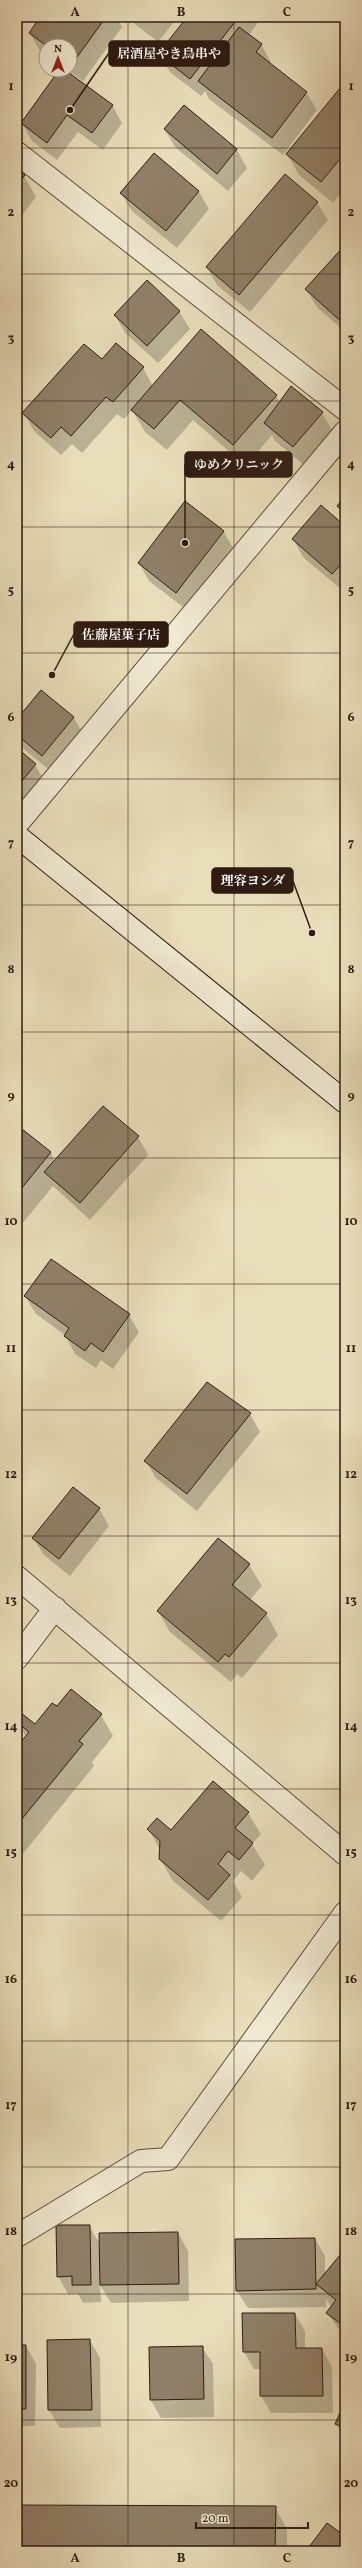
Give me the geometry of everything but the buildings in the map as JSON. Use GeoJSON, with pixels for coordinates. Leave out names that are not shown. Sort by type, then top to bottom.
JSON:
{"type":"FeatureCollection","features":[{"type":"Feature","properties":{"kind":"street"},"geometry":{"type":"LineString","coordinates":[[17,153],[345,409]]}},
{"type":"Feature","properties":{"kind":"street"},"geometry":{"type":"LineString","coordinates":[[17,824],[345,432]]}},
{"type":"Feature","properties":{"kind":"street"},"geometry":{"type":"LineString","coordinates":[[17,836],[345,1102]]}},
{"type":"Feature","properties":{"kind":"street"},"geometry":{"type":"LineString","coordinates":[[17,1577],[345,1854]]}},
{"type":"Feature","properties":{"kind":"street"},"geometry":{"type":"LineString","coordinates":[[17,1658],[55,1608]]}},
{"type":"Feature","properties":{"kind":"street"},"geometry":{"type":"LineString","coordinates":[[17,2236],[141,2161],[168,2159],[345,1913]]}},
{"type":"Feature","properties":{"kind":"place","name":"居酒屋やき鳥串や"},"geometry":{"type":"Point","coordinates":[70,110]}},
{"type":"Feature","properties":{"kind":"place","name":"ゆめクリニック"},"geometry":{"type":"Point","coordinates":[185,543]}},
{"type":"Feature","properties":{"kind":"place","name":"佐藤屋菓子店"},"geometry":{"type":"Point","coordinates":[52,675]}},
{"type":"Feature","properties":{"kind":"place","name":"理容ヨシダ"},"geometry":{"type":"Point","coordinates":[312,933]}}]}
